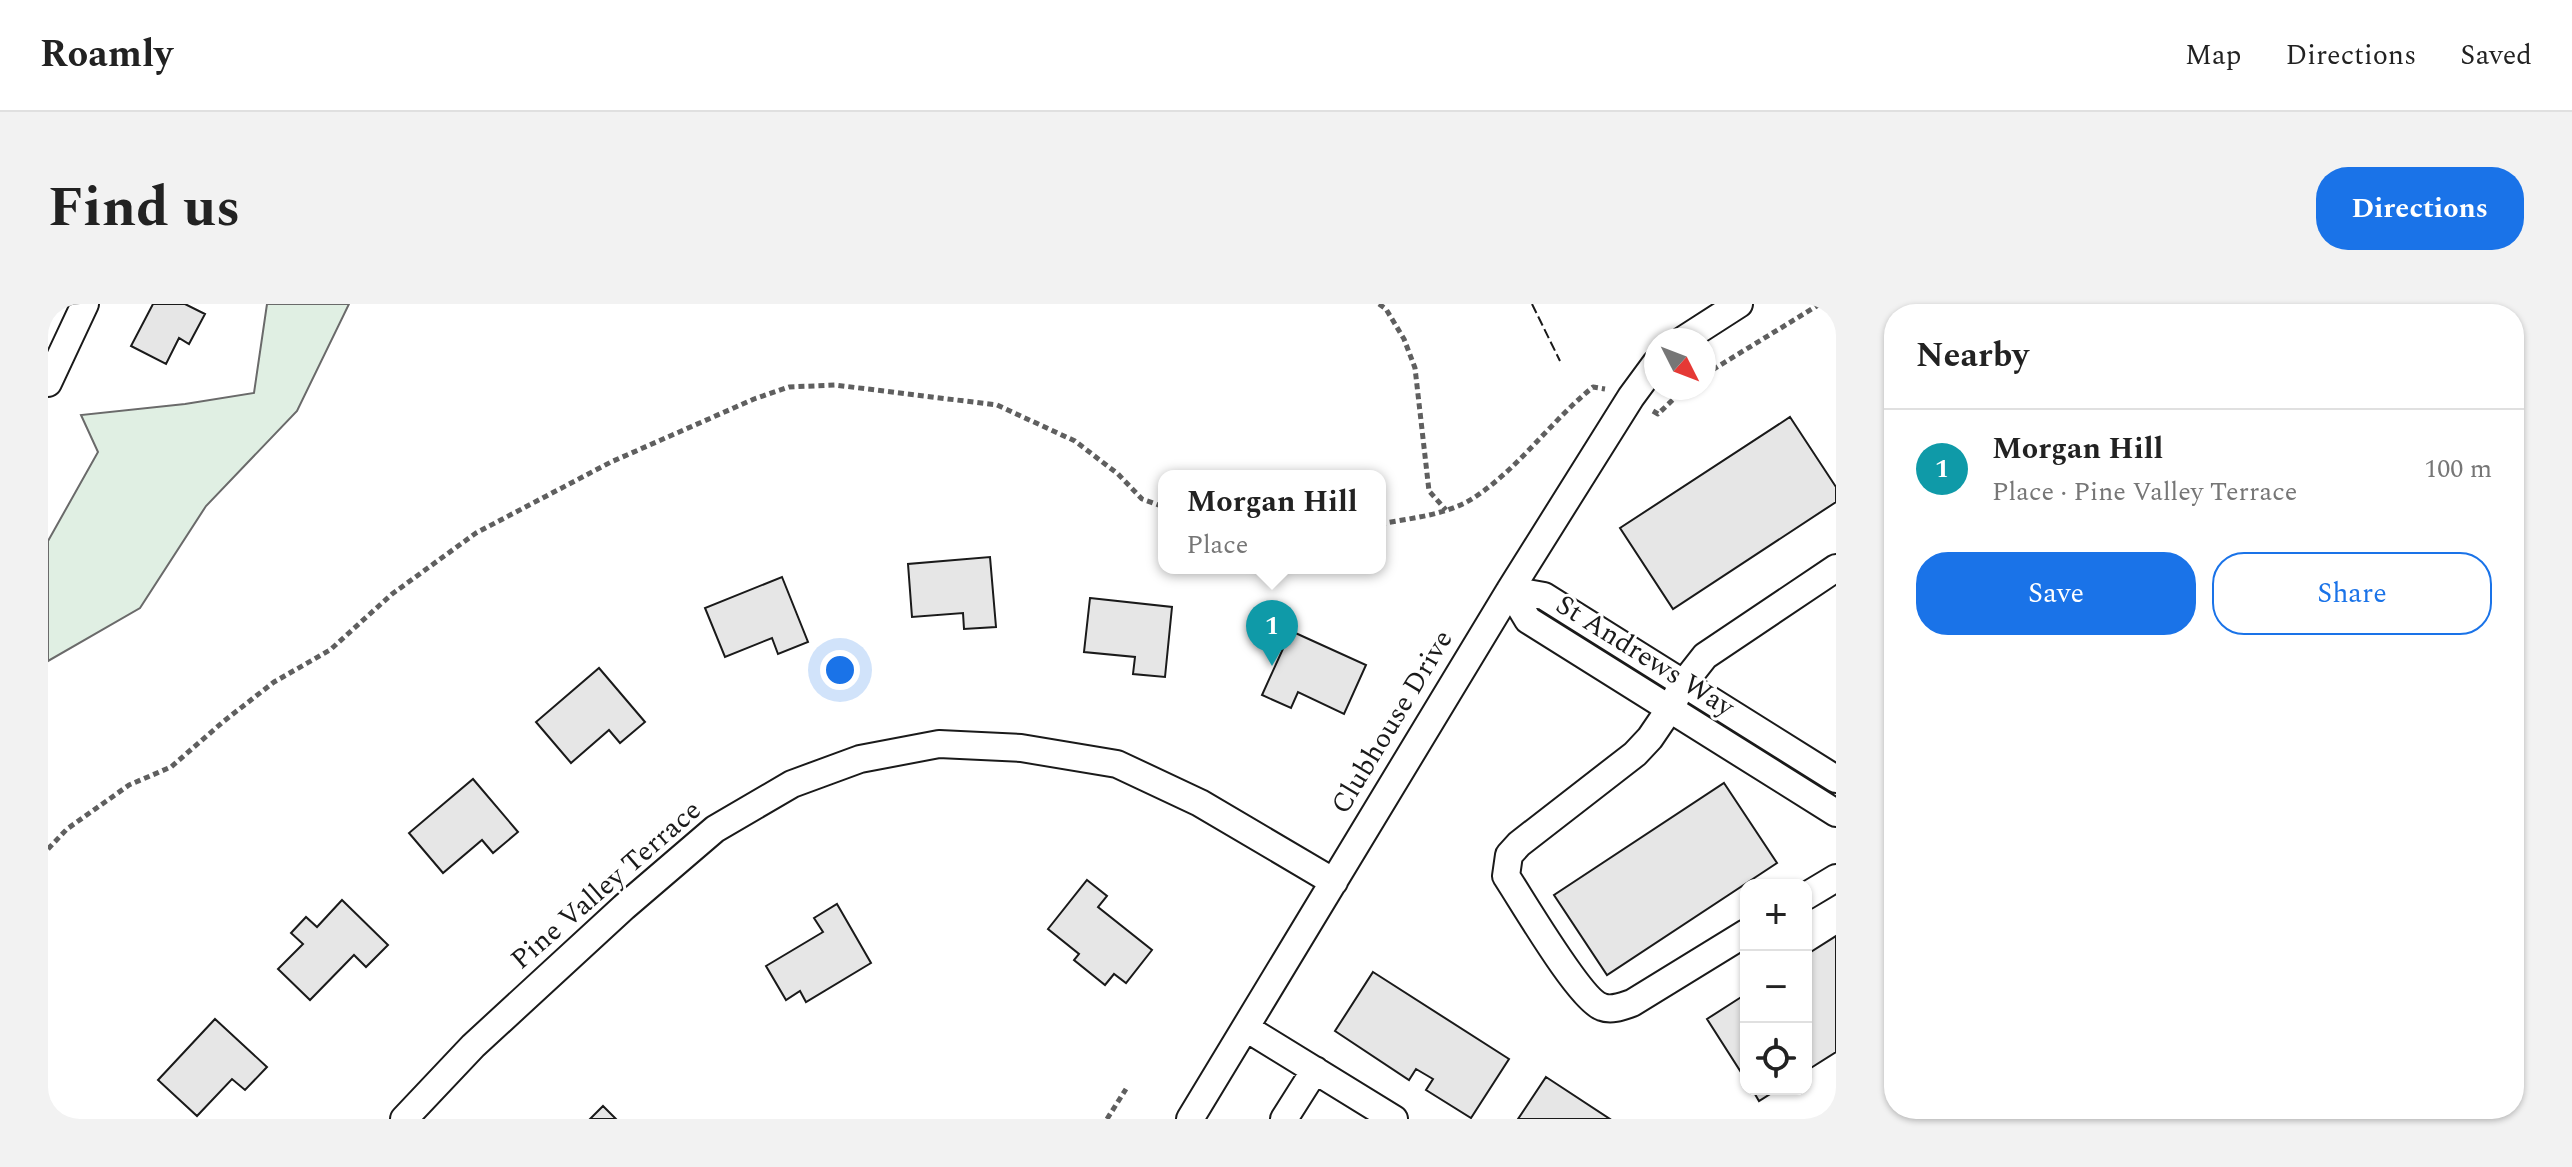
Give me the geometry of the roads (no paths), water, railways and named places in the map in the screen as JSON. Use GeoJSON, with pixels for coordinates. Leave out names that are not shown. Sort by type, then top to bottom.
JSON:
{"type":"FeatureCollection","features":[{"type":"Feature","properties":{"kind":"street"},"geometry":{"type":"LineString","coordinates":[[48,383],[85,304]]}},
{"type":"Feature","properties":{"kind":"street"},"geometry":{"type":"LineString","coordinates":[[1702,328],[1739,304]]}},
{"type":"Feature","properties":{"kind":"street","name":"Clubhouse Drive"},"geometry":{"type":"LineString","coordinates":[[1190,1119],[1510,590],[1644,379]]}},
{"type":"Feature","properties":{"kind":"street"},"geometry":{"type":"LineString","coordinates":[[1740,937],[1632,1003],[1616,1008],[1600,1007],[1582,991],[1506,876],[1509,855],[1635,754],[1650,738],[1683,684],[1705,656],[1836,568]]}},
{"type":"Feature","properties":{"kind":"street","name":"St Andrews Way"},"geometry":{"type":"LineString","coordinates":[[1510,590],[1544,596],[1836,779]]}},
{"type":"Feature","properties":{"kind":"street","name":"St Andrews Way"},"geometry":{"type":"LineString","coordinates":[[1510,590],[1528,620],[1836,813]]}},
{"type":"Feature","properties":{"kind":"street","name":"Pine Valley Terrace"},"geometry":{"type":"LineString","coordinates":[[404,1119],[473,1046],[624,907],[715,829],[792,784],[860,759],[939,744],[1021,748],[1117,764],[1200,803],[1334,882]]}},
{"type":"Feature","properties":{"kind":"street"},"geometry":{"type":"LineString","coordinates":[[1812,892],[1836,878]]}},
{"type":"Feature","properties":{"kind":"street"},"geometry":{"type":"LineString","coordinates":[[1246,1028],[1394,1119]]}},
{"type":"Feature","properties":{"kind":"street"},"geometry":{"type":"LineString","coordinates":[[1284,1119],[1315,1070]]}},
{"type":"Feature","properties":{"kind":"place","name":"Morgan Hill"},"geometry":{"type":"Point","coordinates":[1272,666]}}]}
